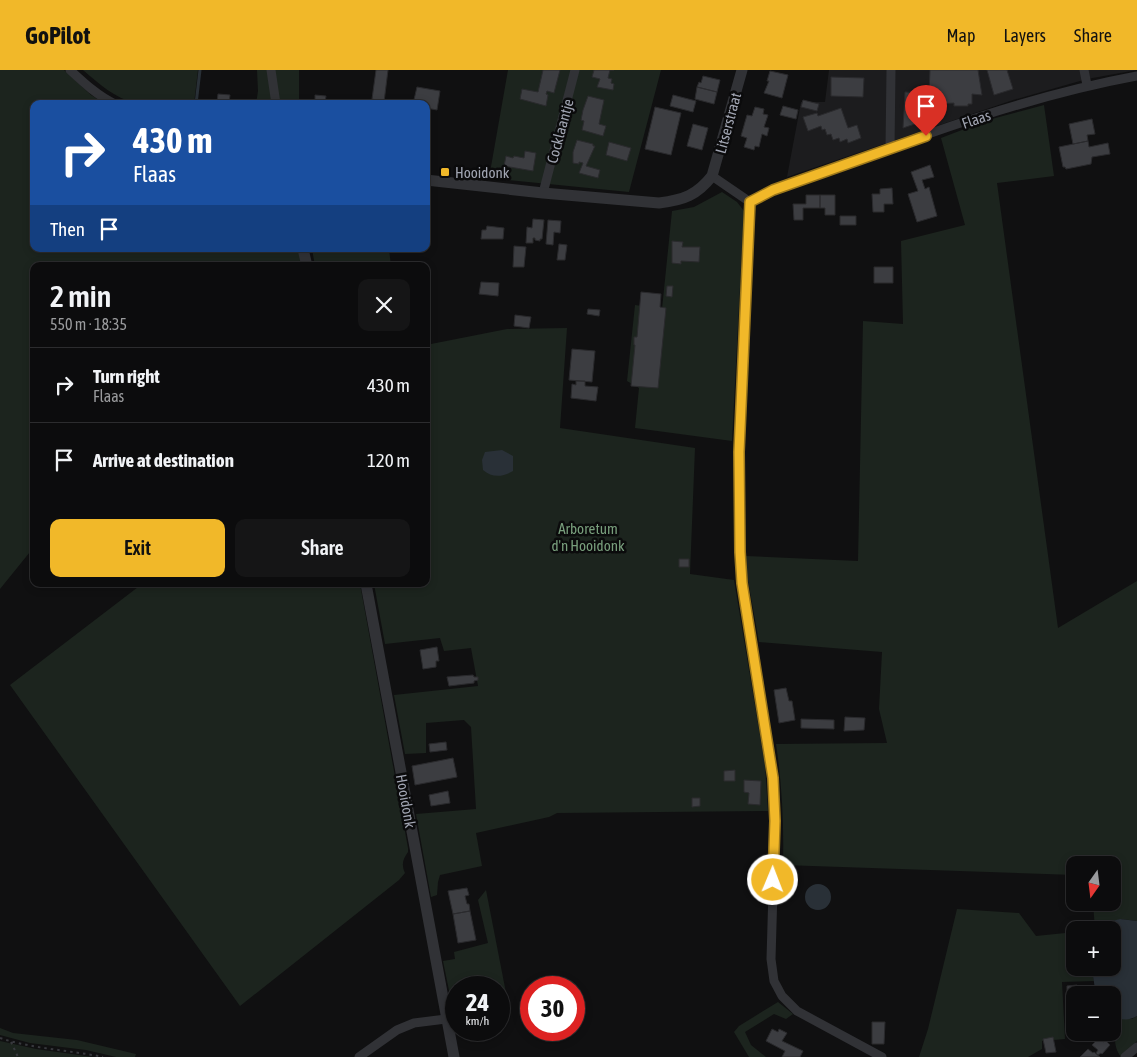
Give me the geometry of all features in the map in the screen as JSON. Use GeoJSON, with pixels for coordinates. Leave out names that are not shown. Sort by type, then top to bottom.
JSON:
{"type":"FeatureCollection","features":[{"type":"Feature","properties":{"kind":"street"},"geometry":{"type":"LineString","coordinates":[[70,70],[85,84],[109,100]]}},
{"type":"Feature","properties":{"kind":"street"},"geometry":{"type":"LineString","coordinates":[[271,70],[275,100]]}},
{"type":"Feature","properties":{"kind":"street","name":"Cocklaantje"},"geometry":{"type":"LineString","coordinates":[[543,193],[575,70]]}},
{"type":"Feature","properties":{"kind":"street","name":"Litserstraat"},"geometry":{"type":"LineString","coordinates":[[712,176],[742,70]]}},
{"type":"Feature","properties":{"kind":"street"},"geometry":{"type":"LineString","coordinates":[[890,148],[891,70]]}},
{"type":"Feature","properties":{"kind":"street"},"geometry":{"type":"LineString","coordinates":[[1084,70],[1087,85]]}},
{"type":"Feature","properties":{"kind":"street","name":"Flaas"},"geometry":{"type":"LineString","coordinates":[[750,202],[773,190],[1015,106],[1087,85],[1137,76]]}},
{"type":"Feature","properties":{"kind":"street"},"geometry":{"type":"LineString","coordinates":[[430,180],[660,203],[692,196],[703,188],[712,176],[750,202],[739,452],[740,552],[742,583],[773,778],[775,821],[771,958],[774,981],[782,996],[797,1011],[882,1057]]}},
{"type":"Feature","properties":{"kind":"street","name":"Hooidonk"},"geometry":{"type":"LineString","coordinates":[[367,587],[445,1013]]}},
{"type":"Feature","properties":{"kind":"street"},"geometry":{"type":"LineString","coordinates":[[359,1057],[397,1030],[414,1023],[445,1018]]}},
{"type":"Feature","properties":{"kind":"street","name":"Hooidonk"},"geometry":{"type":"LineString","coordinates":[[451,1041],[454,1057]]}},
{"type":"Feature","properties":{"kind":"street"},"geometry":{"type":"LineString","coordinates":[[1125,1057],[1137,1047]]}},
{"type":"Feature","properties":{"kind":"path"},"geometry":{"type":"LineString","coordinates":[[0,1038],[36,1048],[70,1050],[103,1057]]}},
{"type":"Feature","properties":{"kind":"path"},"geometry":{"type":"LineString","coordinates":[[11,1042],[18,1057]]}},
{"type":"Feature","properties":{"kind":"shaded area"},"geometry":{"type":"Polygon","coordinates":[[[829,70],[1137,70],[1087,79],[1013,100],[787,177],[801,102],[825,102],[829,70]]]}},
{"type":"Feature","properties":{"kind":"shaded area"},"geometry":{"type":"Polygon","coordinates":[[[502,450],[513,456],[513,471],[498,476],[486,473],[483,470],[482,460],[485,452],[502,450]]]}},
{"type":"Feature","properties":{"kind":"shaded area"},"geometry":{"type":"Polygon","coordinates":[[[818,884],[827,888],[831,897],[827,906],[818,910],[809,906],[805,897],[809,888],[818,884]]]}},
{"type":"Feature","properties":{"kind":"shaded area"},"geometry":{"type":"Polygon","coordinates":[[[1120,919],[1137,921],[1137,1016],[1134,1018],[1121,1019],[1121,986],[1095,986],[1093,976],[1121,976],[1121,921],[1112,921],[1120,919]]]}},
{"type":"Feature","properties":{"kind":"green space"},"geometry":{"type":"Polygon","coordinates":[[[0,70],[64,70],[99,100],[30,100],[30,252],[299,252],[301,262],[30,262],[30,552],[0,589],[0,70]]]}},
{"type":"Feature","properties":{"kind":"green space"},"geometry":{"type":"Polygon","coordinates":[[[83,70],[198,70],[194,100],[126,100],[101,85],[83,70]]]}},
{"type":"Feature","properties":{"kind":"green space"},"geometry":{"type":"Polygon","coordinates":[[[257,70],[299,70],[299,100],[257,100],[257,70]]]}},
{"type":"Feature","properties":{"kind":"green space"},"geometry":{"type":"Polygon","coordinates":[[[508,70],[661,70],[629,192],[489,178],[508,70]]]}},
{"type":"Feature","properties":{"kind":"green space"},"geometry":{"type":"Polygon","coordinates":[[[1044,105],[1054,176],[997,183],[1058,628],[1137,581],[1137,921],[1120,919],[1116,921],[1094,921],[1094,911],[1121,911],[1121,856],[1066,856],[1066,875],[783,865],[782,804],[776,744],[887,743],[879,709],[882,652],[759,642],[747,575],[746,556],[858,561],[863,321],[903,324],[901,241],[965,225],[941,138],[988,120],[1044,105]]]}},
{"type":"Feature","properties":{"kind":"green space"},"geometry":{"type":"Polygon","coordinates":[[[722,192],[737,202],[744,211],[732,441],[635,428],[639,388],[627,381],[635,305],[662,309],[672,211],[694,207],[722,192]]]}},
{"type":"Feature","properties":{"kind":"green space"},"geometry":{"type":"Polygon","coordinates":[[[313,252],[389,252],[391,262],[314,262],[313,252]]]}},
{"type":"Feature","properties":{"kind":"green space","name":"Arboretum d'n Hooidonk"},"geometry":{"type":"Polygon","coordinates":[[[567,328],[560,428],[695,448],[690,574],[734,580],[765,765],[768,811],[557,813],[549,817],[476,833],[482,866],[440,875],[437,895],[431,897],[416,814],[476,809],[471,727],[464,720],[426,723],[426,753],[405,754],[394,695],[478,686],[471,648],[444,651],[440,638],[385,644],[375,587],[430,587],[430,344],[507,329],[567,328]]]}},
{"type":"Feature","properties":{"kind":"green space"},"geometry":{"type":"Polygon","coordinates":[[[138,587],[361,587],[408,848],[403,862],[405,873],[399,880],[240,1006],[10,685],[138,587]]]}},
{"type":"Feature","properties":{"kind":"green space"},"geometry":{"type":"Polygon","coordinates":[[[486,890],[503,976],[446,976],[443,961],[455,959],[454,952],[488,943],[478,900],[486,890]]]}},
{"type":"Feature","properties":{"kind":"green space"},"geometry":{"type":"Polygon","coordinates":[[[957,909],[1019,913],[1036,936],[1066,933],[1066,976],[1093,976],[1094,981],[1062,982],[1065,1039],[1042,1041],[1042,1049],[1028,1057],[919,1057],[928,1029],[957,909]]]}},
{"type":"Feature","properties":{"kind":"green space"},"geometry":{"type":"Polygon","coordinates":[[[778,1002],[793,1014],[786,1019],[774,1014],[745,1032],[751,1045],[766,1057],[749,1057],[734,1032],[739,1026],[778,1002]]]}},
{"type":"Feature","properties":{"kind":"green space"},"geometry":{"type":"Polygon","coordinates":[[[1137,1016],[1137,1041],[1121,1057],[1116,1048],[1115,1041],[1121,1041],[1121,1019],[1132,1019],[1137,1016]]]}},
{"type":"Feature","properties":{"kind":"green space"},"geometry":{"type":"Polygon","coordinates":[[[0,1028],[13,1033],[77,1040],[136,1054],[135,1057],[116,1057],[86,1050],[30,1043],[0,1035],[0,1028]]]}},
{"type":"Feature","properties":{"kind":"green space"},"geometry":{"type":"Polygon","coordinates":[[[0,1041],[36,1049],[93,1057],[0,1057],[0,1041]]]}},
{"type":"Feature","properties":{"kind":"building"},"geometry":{"type":"Polygon","coordinates":[[[376,70],[388,70],[384,100],[372,99],[376,70]]]}},
{"type":"Feature","properties":{"kind":"building"},"geometry":{"type":"Polygon","coordinates":[[[543,70],[560,70],[554,93],[547,91],[546,106],[520,99],[522,89],[538,92],[543,70]]]}},
{"type":"Feature","properties":{"kind":"building"},"geometry":{"type":"Polygon","coordinates":[[[594,70],[610,70],[608,78],[612,79],[611,83],[614,84],[613,90],[597,87],[600,79],[592,77],[594,70]]]}},
{"type":"Feature","properties":{"kind":"building"},"geometry":{"type":"Polygon","coordinates":[[[930,70],[978,70],[982,95],[972,94],[972,104],[968,104],[968,106],[954,106],[954,103],[935,104],[932,101],[932,105],[922,105],[922,121],[924,121],[903,128],[905,92],[929,93],[930,70]]]}},
{"type":"Feature","properties":{"kind":"building"},"geometry":{"type":"Polygon","coordinates":[[[987,70],[1007,70],[1013,89],[994,95],[987,70]]]}},
{"type":"Feature","properties":{"kind":"building"},"geometry":{"type":"Polygon","coordinates":[[[770,71],[788,75],[782,98],[764,93],[769,81],[767,81],[770,71]]]}},
{"type":"Feature","properties":{"kind":"building"},"geometry":{"type":"Polygon","coordinates":[[[703,76],[720,80],[717,92],[697,87],[699,82],[701,83],[703,76]]]}},
{"type":"Feature","properties":{"kind":"building"},"geometry":{"type":"Polygon","coordinates":[[[831,77],[864,78],[863,97],[831,96],[831,77]]]}},
{"type":"Feature","properties":{"kind":"building"},"geometry":{"type":"Polygon","coordinates":[[[417,87],[440,91],[437,110],[430,109],[430,100],[414,100],[417,87]]]}},
{"type":"Feature","properties":{"kind":"building"},"geometry":{"type":"Polygon","coordinates":[[[697,87],[717,92],[714,104],[695,99],[697,87]]]}},
{"type":"Feature","properties":{"kind":"building"},"geometry":{"type":"Polygon","coordinates":[[[218,94],[230,95],[229,100],[217,100],[218,94]]]}},
{"type":"Feature","properties":{"kind":"building"},"geometry":{"type":"Polygon","coordinates":[[[315,95],[326,96],[325,100],[315,100],[315,95]]]}},
{"type":"Feature","properties":{"kind":"building"},"geometry":{"type":"Polygon","coordinates":[[[673,95],[696,101],[693,112],[670,106],[673,95]]]}},
{"type":"Feature","properties":{"kind":"building"},"geometry":{"type":"Polygon","coordinates":[[[588,96],[604,100],[599,124],[606,126],[603,136],[582,130],[584,121],[581,120],[588,96]]]}},
{"type":"Feature","properties":{"kind":"building"},"geometry":{"type":"Polygon","coordinates":[[[803,100],[819,104],[817,111],[801,107],[803,100]]]}},
{"type":"Feature","properties":{"kind":"building"},"geometry":{"type":"Polygon","coordinates":[[[783,106],[798,110],[796,119],[780,115],[783,106]]]}},
{"type":"Feature","properties":{"kind":"building"},"geometry":{"type":"Polygon","coordinates":[[[655,107],[681,113],[671,155],[645,149],[655,107]]]}},
{"type":"Feature","properties":{"kind":"building"},"geometry":{"type":"Polygon","coordinates":[[[755,107],[764,109],[763,114],[768,115],[764,127],[769,128],[767,136],[762,134],[759,147],[755,146],[754,150],[744,147],[747,138],[741,136],[747,115],[752,116],[755,107]]]}},
{"type":"Feature","properties":{"kind":"building"},"geometry":{"type":"Polygon","coordinates":[[[841,108],[848,128],[857,125],[861,138],[848,143],[847,139],[840,142],[839,138],[833,140],[831,134],[827,135],[825,129],[822,130],[821,126],[808,131],[803,117],[817,113],[818,116],[841,108]]]}},
{"type":"Feature","properties":{"kind":"building"},"geometry":{"type":"Polygon","coordinates":[[[1092,119],[1095,134],[1087,135],[1088,141],[1073,144],[1069,124],[1092,119]]]}},
{"type":"Feature","properties":{"kind":"building"},"geometry":{"type":"Polygon","coordinates":[[[693,124],[708,128],[702,150],[687,146],[693,124]]]}},
{"type":"Feature","properties":{"kind":"building"},"geometry":{"type":"Polygon","coordinates":[[[577,140],[595,146],[586,166],[600,170],[598,178],[579,173],[583,163],[573,163],[573,152],[577,140]]]}},
{"type":"Feature","properties":{"kind":"building"},"geometry":{"type":"Polygon","coordinates":[[[1088,141],[1089,147],[1108,143],[1110,154],[1092,157],[1091,164],[1066,169],[1063,167],[1059,147],[1088,141]]]}},
{"type":"Feature","properties":{"kind":"building"},"geometry":{"type":"Polygon","coordinates":[[[609,142],[631,148],[627,161],[606,155],[609,142]]]}},
{"type":"Feature","properties":{"kind":"building"},"geometry":{"type":"Polygon","coordinates":[[[525,151],[536,153],[533,171],[504,166],[506,156],[524,158],[525,151]]]}},
{"type":"Feature","properties":{"kind":"building"},"geometry":{"type":"Polygon","coordinates":[[[930,165],[934,177],[922,180],[925,189],[929,187],[937,216],[917,222],[908,194],[918,191],[911,172],[930,165]]]}},
{"type":"Feature","properties":{"kind":"building"},"geometry":{"type":"Polygon","coordinates":[[[892,188],[893,204],[884,204],[884,212],[873,212],[872,194],[880,194],[880,189],[892,188]]]}},
{"type":"Feature","properties":{"kind":"building"},"geometry":{"type":"Polygon","coordinates":[[[806,195],[820,195],[820,208],[803,208],[803,220],[794,220],[793,204],[806,204],[806,195]]]}},
{"type":"Feature","properties":{"kind":"building"},"geometry":{"type":"Polygon","coordinates":[[[820,195],[835,195],[835,215],[825,215],[825,208],[820,208],[820,195]]]}},
{"type":"Feature","properties":{"kind":"building"},"geometry":{"type":"Polygon","coordinates":[[[840,216],[856,216],[856,225],[840,225],[840,216]]]}},
{"type":"Feature","properties":{"kind":"building"},"geometry":{"type":"Polygon","coordinates":[[[533,219],[544,220],[542,239],[540,241],[533,238],[533,243],[526,243],[527,227],[532,228],[533,219]]]}},
{"type":"Feature","properties":{"kind":"building"},"geometry":{"type":"Polygon","coordinates":[[[548,220],[561,221],[560,233],[554,232],[553,245],[546,244],[548,220]]]}},
{"type":"Feature","properties":{"kind":"building"},"geometry":{"type":"Polygon","coordinates":[[[487,226],[504,228],[503,239],[481,239],[482,230],[486,230],[487,226]]]}},
{"type":"Feature","properties":{"kind":"building"},"geometry":{"type":"Polygon","coordinates":[[[672,241],[683,242],[682,247],[700,247],[699,262],[681,261],[681,264],[672,263],[672,241]]]}},
{"type":"Feature","properties":{"kind":"building"},"geometry":{"type":"Polygon","coordinates":[[[559,244],[567,245],[565,260],[557,260],[559,244]]]}},
{"type":"Feature","properties":{"kind":"building"},"geometry":{"type":"Polygon","coordinates":[[[514,246],[526,247],[524,267],[513,267],[514,246]]]}},
{"type":"Feature","properties":{"kind":"building"},"geometry":{"type":"Polygon","coordinates":[[[874,267],[893,267],[893,283],[874,283],[874,267]]]}},
{"type":"Feature","properties":{"kind":"building"},"geometry":{"type":"Polygon","coordinates":[[[481,282],[499,283],[498,296],[479,294],[481,282]]]}},
{"type":"Feature","properties":{"kind":"building"},"geometry":{"type":"Polygon","coordinates":[[[667,286],[673,286],[672,297],[666,296],[667,286]]]}},
{"type":"Feature","properties":{"kind":"building"},"geometry":{"type":"Polygon","coordinates":[[[641,292],[661,294],[660,307],[666,308],[658,388],[631,386],[634,337],[637,337],[641,292]]]}},
{"type":"Feature","properties":{"kind":"building"},"geometry":{"type":"Polygon","coordinates":[[[588,309],[600,310],[599,316],[587,314],[588,309]]]}},
{"type":"Feature","properties":{"kind":"building"},"geometry":{"type":"Polygon","coordinates":[[[515,315],[531,317],[529,328],[514,326],[515,315]]]}},
{"type":"Feature","properties":{"kind":"building"},"geometry":{"type":"Polygon","coordinates":[[[572,349],[595,351],[592,382],[569,380],[572,349]]]}},
{"type":"Feature","properties":{"kind":"building"},"geometry":{"type":"Polygon","coordinates":[[[576,381],[585,381],[585,386],[598,387],[596,401],[571,398],[572,384],[576,385],[576,381]]]}},
{"type":"Feature","properties":{"kind":"building"},"geometry":{"type":"Polygon","coordinates":[[[679,559],[689,559],[689,567],[679,567],[679,559]]]}},
{"type":"Feature","properties":{"kind":"building"},"geometry":{"type":"Polygon","coordinates":[[[437,647],[439,661],[436,661],[436,667],[423,669],[420,650],[437,647]]]}},
{"type":"Feature","properties":{"kind":"building"},"geometry":{"type":"Polygon","coordinates":[[[473,675],[478,677],[478,680],[474,681],[474,683],[449,686],[447,677],[473,675]]]}},
{"type":"Feature","properties":{"kind":"building"},"geometry":{"type":"Polygon","coordinates":[[[786,688],[789,701],[792,701],[795,720],[779,723],[774,690],[786,688]]]}},
{"type":"Feature","properties":{"kind":"building"},"geometry":{"type":"Polygon","coordinates":[[[845,717],[865,718],[864,730],[844,731],[845,717]]]}},
{"type":"Feature","properties":{"kind":"building"},"geometry":{"type":"Polygon","coordinates":[[[801,719],[834,720],[834,729],[801,728],[801,719]]]}},
{"type":"Feature","properties":{"kind":"building"},"geometry":{"type":"Polygon","coordinates":[[[446,742],[447,750],[430,752],[429,744],[446,742]]]}},
{"type":"Feature","properties":{"kind":"building"},"geometry":{"type":"Polygon","coordinates":[[[453,758],[457,777],[415,785],[412,766],[453,758]]]}},
{"type":"Feature","properties":{"kind":"building"},"geometry":{"type":"Polygon","coordinates":[[[735,770],[735,781],[724,781],[724,771],[735,770]]]}},
{"type":"Feature","properties":{"kind":"building"},"geometry":{"type":"Polygon","coordinates":[[[744,780],[761,781],[760,805],[748,804],[749,793],[744,792],[744,780]]]}},
{"type":"Feature","properties":{"kind":"building"},"geometry":{"type":"Polygon","coordinates":[[[448,791],[450,803],[431,806],[429,795],[448,791]]]}},
{"type":"Feature","properties":{"kind":"building"},"geometry":{"type":"Polygon","coordinates":[[[692,798],[700,798],[700,806],[692,807],[692,798]]]}},
{"type":"Feature","properties":{"kind":"building"},"geometry":{"type":"Polygon","coordinates":[[[467,888],[469,895],[465,896],[470,911],[453,914],[448,891],[467,888]]]}},
{"type":"Feature","properties":{"kind":"building"},"geometry":{"type":"Polygon","coordinates":[[[470,911],[476,940],[458,943],[453,914],[470,911]]]}},
{"type":"Feature","properties":{"kind":"building"},"geometry":{"type":"Polygon","coordinates":[[[872,1022],[885,1022],[884,1044],[872,1044],[872,1022]]]}},
{"type":"Feature","properties":{"kind":"building"},"geometry":{"type":"Polygon","coordinates":[[[772,1029],[778,1032],[779,1029],[787,1033],[782,1041],[803,1051],[800,1057],[782,1057],[785,1051],[766,1041],[772,1029]]]}},
{"type":"Feature","properties":{"kind":"building"},"geometry":{"type":"Polygon","coordinates":[[[1053,1037],[1056,1052],[1046,1053],[1043,1039],[1053,1037]]]}},
{"type":"Feature","properties":{"kind":"building"},"geometry":{"type":"Polygon","coordinates":[[[1096,1041],[1106,1041],[1110,1045],[1102,1054],[1098,1055],[1096,1053],[1098,1050],[1092,1045],[1096,1041]]]}},
{"type":"Feature","properties":{"kind":"building"},"geometry":{"type":"Polygon","coordinates":[[[1088,1049],[1094,1052],[1100,1057],[1080,1057],[1088,1049]]]}},
{"type":"Feature","properties":{"kind":"waterway"},"geometry":{"type":"LineString","coordinates":[[196,100],[200,70]]}},
{"type":"Feature","properties":{"kind":"place","name":"Hooidonk"},"geometry":{"type":"Point","coordinates":[445,172]}},
{"type":"Feature","properties":{"kind":"route"},"geometry":{"type":"LineString","coordinates":[[773,880],[775,821],[773,778],[742,583],[740,552],[739,452],[750,202],[773,190],[926,136]]}}]}
